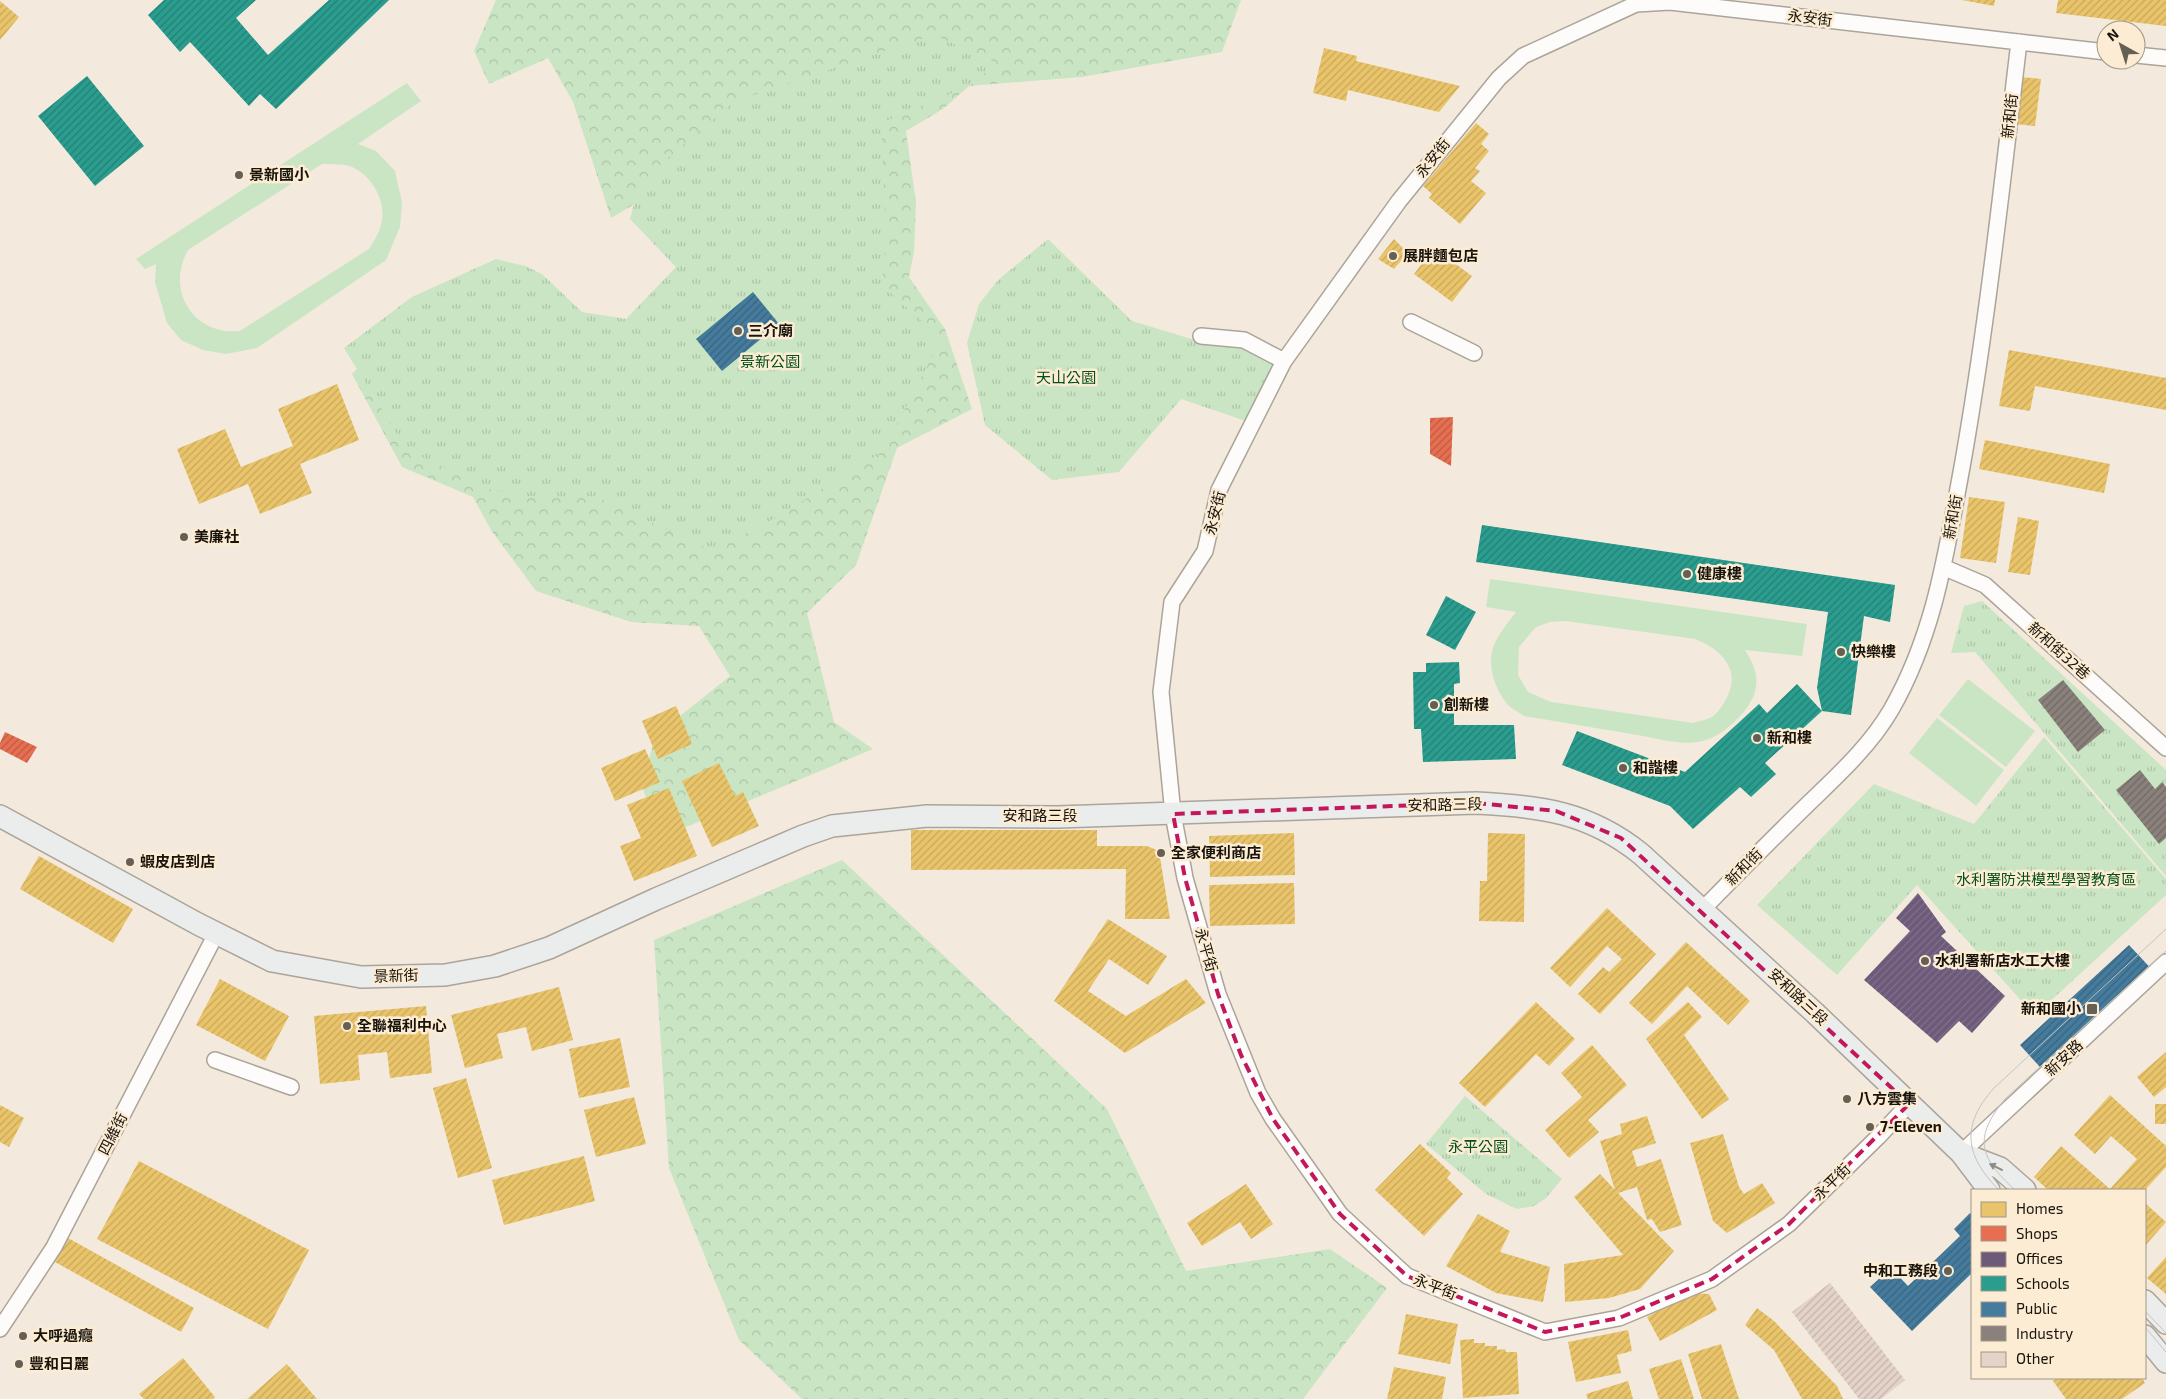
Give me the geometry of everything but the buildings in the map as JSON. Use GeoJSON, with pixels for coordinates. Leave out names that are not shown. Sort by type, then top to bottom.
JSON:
{"type":"FeatureCollection","features":[{"type":"Feature","properties":{"kind":"main road","name":"安和路三段"},"geometry":{"type":"LineString","coordinates":[[802,836],[832,826],[928,816],[1058,817],[1476,803],[1515,805],[1556,811],[1589,822],[1621,838],[1815,1013],[1961,1152],[1989,1189]]}},
{"type":"Feature","properties":{"kind":"main road","name":"景新街"},"geometry":{"type":"LineString","coordinates":[[0,816],[216,934],[272,961],[361,977],[445,975],[487,968],[549,948],[802,836]]}},
{"type":"Feature","properties":{"kind":"main road","name":"安和路三段"},"geometry":{"type":"LineString","coordinates":[[1961,1152],[2000,1168],[2024,1189]]}},
{"type":"Feature","properties":{"kind":"main road"},"geometry":{"type":"LineString","coordinates":[[2146,1302],[2166,1323]]}},
{"type":"Feature","properties":{"kind":"main road"},"geometry":{"type":"LineString","coordinates":[[2146,1337],[2166,1362]]}},
{"type":"Feature","properties":{"kind":"street","name":"永安街"},"geometry":{"type":"LineString","coordinates":[[1173,814],[1161,692],[1172,602],[1205,551],[1219,490],[1284,361],[1399,201],[1499,78],[1523,56],[1636,4],[1670,2],[2096,51]]}},
{"type":"Feature","properties":{"kind":"street","name":"新和街"},"geometry":{"type":"LineString","coordinates":[[1702,910],[1859,752],[1889,713],[1912,671],[1929,626],[1943,567],[1967,436],[1995,252],[2018,42]]}},
{"type":"Feature","properties":{"kind":"street"},"geometry":{"type":"LineString","coordinates":[[2146,56],[2166,58]]}},
{"type":"Feature","properties":{"kind":"street"},"geometry":{"type":"LineString","coordinates":[[1411,322],[1474,353]]}},
{"type":"Feature","properties":{"kind":"street"},"geometry":{"type":"LineString","coordinates":[[1201,336],[1244,340],[1284,361]]}},
{"type":"Feature","properties":{"kind":"street","name":"新和街32巷"},"geometry":{"type":"LineString","coordinates":[[1943,567],[1985,585],[2166,748]]}},
{"type":"Feature","properties":{"kind":"street","name":"永平街"},"geometry":{"type":"LineString","coordinates":[[1173,814],[1188,887],[1218,994],[1242,1055],[1273,1119],[1340,1214],[1407,1276],[1545,1332],[1619,1318],[1712,1278],[1789,1224],[1878,1138],[1909,1104]]}},
{"type":"Feature","properties":{"kind":"street","name":"四維街"},"geometry":{"type":"LineString","coordinates":[[0,1329],[54,1247],[216,934]]}},
{"type":"Feature","properties":{"kind":"street","name":"新安路"},"geometry":{"type":"LineString","coordinates":[[1961,1152],[2166,962]]}},
{"type":"Feature","properties":{"kind":"street"},"geometry":{"type":"LineString","coordinates":[[215,1060],[291,1087]]}},
{"type":"Feature","properties":{"kind":"highlighted area"},"geometry":{"type":"Polygon","coordinates":[[[1476,803],[1556,811],[1621,838],[1909,1104],[1789,1224],[1712,1279],[1619,1318],[1545,1332],[1407,1276],[1340,1214],[1273,1119],[1241,1055],[1218,994],[1185,878],[1173,814],[1476,803]]]}},
{"type":"Feature","properties":{"kind":"green space"},"geometry":{"type":"Polygon","coordinates":[[[496,0],[1241,0],[1222,52],[1082,77],[969,86],[943,109],[906,131],[916,203],[914,252],[909,277],[945,329],[972,409],[897,448],[856,565],[807,613],[834,722],[873,749],[662,837],[642,787],[655,736],[730,676],[699,626],[631,622],[536,591],[491,530],[473,497],[402,467],[352,374],[402,319],[684,368],[690,172],[611,218],[573,102],[548,58],[489,84],[474,51],[496,0]]]}},
{"type":"Feature","properties":{"kind":"green space","name":"景新公園"},"geometry":{"type":"Polygon","coordinates":[[[934,35],[997,63],[969,86],[881,123],[886,237],[882,285],[921,320],[938,346],[882,452],[775,518],[713,551],[596,497],[523,496],[488,489],[406,449],[344,348],[412,297],[496,259],[525,266],[542,274],[582,312],[626,319],[676,267],[630,219],[638,189],[661,164],[735,101],[934,35]]]}},
{"type":"Feature","properties":{"kind":"green space"},"geometry":{"type":"Polygon","coordinates":[[[407,83],[421,101],[358,144],[376,151],[395,171],[402,202],[400,227],[386,260],[257,348],[226,354],[203,350],[181,340],[167,323],[155,282],[156,264],[145,269],[136,259],[407,83]],[[322,164],[188,250],[180,274],[180,287],[189,309],[197,318],[207,325],[220,330],[240,331],[369,249],[380,228],[383,212],[374,186],[354,168],[346,165],[322,164]]]}},
{"type":"Feature","properties":{"kind":"green space","name":"天山公園"},"geometry":{"type":"Polygon","coordinates":[[[1048,239],[1132,321],[1198,341],[1232,339],[1276,366],[1246,421],[1181,399],[1119,472],[1052,480],[985,425],[967,343],[979,304],[998,280],[1048,239]]]}},
{"type":"Feature","properties":{"kind":"green space"},"geometry":{"type":"Polygon","coordinates":[[[1490,579],[1807,624],[1802,656],[1745,650],[1753,665],[1756,679],[1754,694],[1746,709],[1737,720],[1712,738],[1704,741],[1682,743],[1524,716],[1511,708],[1499,692],[1491,668],[1491,660],[1496,641],[1516,612],[1486,607],[1490,579]],[[1566,621],[1550,622],[1536,627],[1519,647],[1518,675],[1528,692],[1551,702],[1693,723],[1715,715],[1728,695],[1732,676],[1729,667],[1719,653],[1695,639],[1566,621]]]}},
{"type":"Feature","properties":{"kind":"green space"},"geometry":{"type":"Polygon","coordinates":[[[1982,601],[2166,770],[2166,876],[1975,652],[1951,653],[1964,606],[1982,601]]]}},
{"type":"Feature","properties":{"kind":"green space"},"geometry":{"type":"Polygon","coordinates":[[[1968,679],[2035,731],[2006,767],[1939,715],[1968,679]]]}},
{"type":"Feature","properties":{"kind":"green space"},"geometry":{"type":"Polygon","coordinates":[[[1937,718],[2004,770],[1976,806],[1909,753],[1937,718]]]}},
{"type":"Feature","properties":{"kind":"green space","name":"水利署防洪模型學習教育區"},"geometry":{"type":"Polygon","coordinates":[[[2044,737],[2166,879],[2166,895],[2045,1006],[2037,998],[2027,1007],[1917,885],[1837,975],[1757,905],[1874,784],[1974,824],[2044,737]]]}},
{"type":"Feature","properties":{"kind":"green space"},"geometry":{"type":"Polygon","coordinates":[[[842,860],[1107,1109],[1186,1271],[1330,1249],[1387,1288],[1303,1399],[802,1399],[739,1340],[669,1168],[654,940],[842,860]]]}},
{"type":"Feature","properties":{"kind":"green space","name":"永平公園"},"geometry":{"type":"Polygon","coordinates":[[[1465,1096],[1562,1179],[1545,1199],[1534,1206],[1517,1209],[1486,1194],[1426,1144],[1465,1096]]]}},
{"type":"Feature","properties":{"kind":"tram line"},"geometry":{"type":"LineString","coordinates":[[1998,1189],[1987,1177],[1973,1152],[1971,1140],[1972,1127],[1983,1102],[1994,1088],[2166,929]]}},
{"type":"Feature","properties":{"kind":"tram line"},"geometry":{"type":"LineString","coordinates":[[2014,1189],[1994,1167],[1985,1147],[1988,1125],[1995,1113],[2005,1099],[2166,951]]}},
{"type":"Feature","properties":{"kind":"tram line"},"geometry":{"type":"LineString","coordinates":[[2146,1312],[2166,1333]]}},
{"type":"Feature","properties":{"kind":"tram line"},"geometry":{"type":"LineString","coordinates":[[2146,1328],[2166,1352]]}},
{"type":"Feature","properties":{"kind":"place","name":"景新國小"},"geometry":{"type":"Point","coordinates":[239,175]}},
{"type":"Feature","properties":{"kind":"place","name":"展胖麵包店"},"geometry":{"type":"Point","coordinates":[1393,256]}},
{"type":"Feature","properties":{"kind":"place","name":"三介廟"},"geometry":{"type":"Point","coordinates":[738,331]}},
{"type":"Feature","properties":{"kind":"place","name":"美廉社"},"geometry":{"type":"Point","coordinates":[184,537]}},
{"type":"Feature","properties":{"kind":"place","name":"健康樓"},"geometry":{"type":"Point","coordinates":[1687,574]}},
{"type":"Feature","properties":{"kind":"place","name":"快樂樓"},"geometry":{"type":"Point","coordinates":[1841,652]}},
{"type":"Feature","properties":{"kind":"place","name":"創新樓"},"geometry":{"type":"Point","coordinates":[1434,705]}},
{"type":"Feature","properties":{"kind":"place","name":"新和樓"},"geometry":{"type":"Point","coordinates":[1757,738]}},
{"type":"Feature","properties":{"kind":"place","name":"和諧樓"},"geometry":{"type":"Point","coordinates":[1623,768]}},
{"type":"Feature","properties":{"kind":"place","name":"全家便利商店"},"geometry":{"type":"Point","coordinates":[1161,853]}},
{"type":"Feature","properties":{"kind":"place","name":"蝦皮店到店"},"geometry":{"type":"Point","coordinates":[130,862]}},
{"type":"Feature","properties":{"kind":"place","name":"水利署新店水工大樓"},"geometry":{"type":"Point","coordinates":[1925,961]}},
{"type":"Feature","properties":{"kind":"place","name":"新和國小"},"geometry":{"type":"Point","coordinates":[2092,1009]}},
{"type":"Feature","properties":{"kind":"place","name":"全聯福利中心"},"geometry":{"type":"Point","coordinates":[347,1026]}},
{"type":"Feature","properties":{"kind":"place","name":"八方雲集"},"geometry":{"type":"Point","coordinates":[1847,1099]}},
{"type":"Feature","properties":{"kind":"place","name":"7-Eleven"},"geometry":{"type":"Point","coordinates":[1870,1127]}},
{"type":"Feature","properties":{"kind":"place","name":"中和工務段"},"geometry":{"type":"Point","coordinates":[1948,1271]}},
{"type":"Feature","properties":{"kind":"place","name":"大呼過癮"},"geometry":{"type":"Point","coordinates":[23,1336]}},
{"type":"Feature","properties":{"kind":"place","name":"豐和日麗"},"geometry":{"type":"Point","coordinates":[19,1364]}}]}
